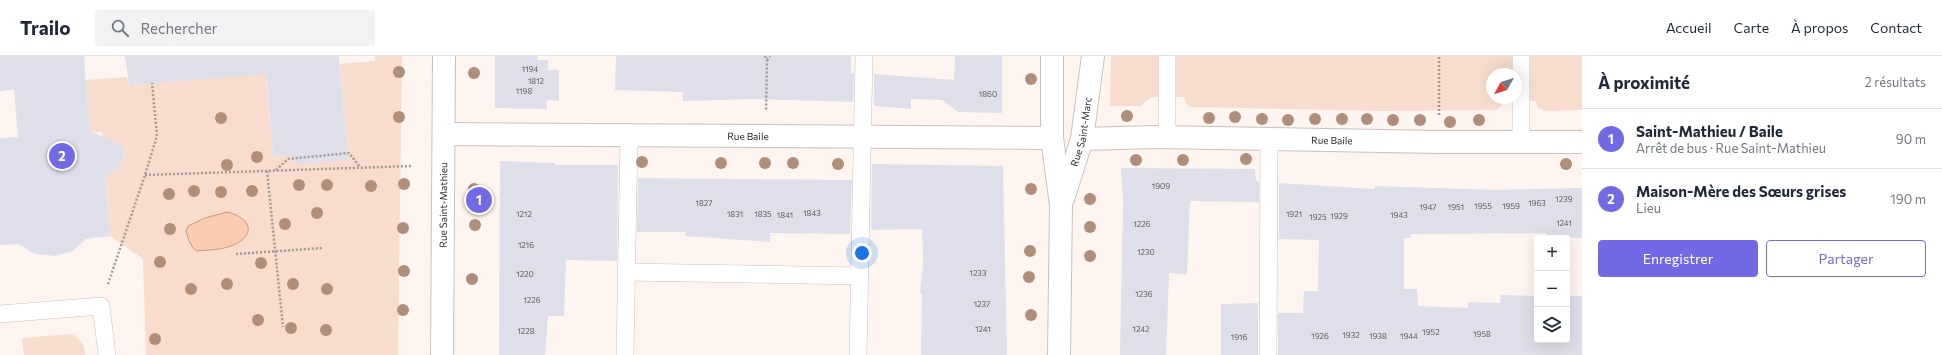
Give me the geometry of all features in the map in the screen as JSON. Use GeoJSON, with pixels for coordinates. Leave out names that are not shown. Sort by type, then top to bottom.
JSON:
{"type":"FeatureCollection","features":[{"type":"Feature","properties":{"kind":"street","name":"Rue Saint-Mathieu"},"geometry":{"type":"LineString","coordinates":[[442,355],[444,56]]}},
{"type":"Feature","properties":{"kind":"street","name":"Rue Saint-Marc"},"geometry":{"type":"LineString","coordinates":[[1052,56],[1052,138],[1061,205],[1059,355]]}},
{"type":"Feature","properties":{"kind":"street","name":"Rue Saint-Marc"},"geometry":{"type":"LineString","coordinates":[[1061,205],[1082,139],[1093,56]]}},
{"type":"Feature","properties":{"kind":"street","name":"Rue Baile"},"geometry":{"type":"LineString","coordinates":[[444,134],[1052,138]]}},
{"type":"Feature","properties":{"kind":"street","name":"Rue Baile"},"geometry":{"type":"LineString","coordinates":[[1082,139],[1167,138],[1582,142]]}},
{"type":"Feature","properties":{"kind":"lane"},"geometry":{"type":"LineString","coordinates":[[858,355],[864,56]]}},
{"type":"Feature","properties":{"kind":"lane"},"geometry":{"type":"LineString","coordinates":[[1167,56],[1167,138]]}},
{"type":"Feature","properties":{"kind":"lane"},"geometry":{"type":"LineString","coordinates":[[1521,56],[1521,141]]}},
{"type":"Feature","properties":{"kind":"lane"},"geometry":{"type":"LineString","coordinates":[[625,355],[629,135]]}},
{"type":"Feature","properties":{"kind":"lane"},"geometry":{"type":"LineString","coordinates":[[1268,355],[1269,140]]}},
{"type":"Feature","properties":{"kind":"lane"},"geometry":{"type":"LineString","coordinates":[[626,272],[860,276]]}},
{"type":"Feature","properties":{"kind":"lane"},"geometry":{"type":"LineString","coordinates":[[0,314],[101,306],[107,355]]}},
{"type":"Feature","properties":{"kind":"path"},"geometry":{"type":"LineString","coordinates":[[765,56],[767,60],[766,113]]}},
{"type":"Feature","properties":{"kind":"path"},"geometry":{"type":"LineString","coordinates":[[767,60],[770,56]]}},
{"type":"Feature","properties":{"kind":"path"},"geometry":{"type":"LineString","coordinates":[[1439,56],[1439,115]]}},
{"type":"Feature","properties":{"kind":"path"},"geometry":{"type":"LineString","coordinates":[[101,306],[157,136],[152,83]]}},
{"type":"Feature","properties":{"kind":"path"},"geometry":{"type":"LineString","coordinates":[[311,153],[312,157]]}},
{"type":"Feature","properties":{"kind":"path"},"geometry":{"type":"LineString","coordinates":[[276,171],[288,159],[349,153],[360,168]]}},
{"type":"Feature","properties":{"kind":"path"},"geometry":{"type":"LineString","coordinates":[[145,175],[411,166]]}},
{"type":"Feature","properties":{"kind":"path"},"geometry":{"type":"LineString","coordinates":[[266,171],[283,327]]}},
{"type":"Feature","properties":{"kind":"path"},"geometry":{"type":"LineString","coordinates":[[236,254],[322,248]]}},
{"type":"Feature","properties":{"kind":"shaded area"},"geometry":{"type":"Polygon","coordinates":[[[375,56],[402,56],[398,355],[146,355],[143,259],[110,236],[105,173],[118,169],[124,155],[119,145],[116,143],[111,141],[103,141],[102,132],[90,133],[86,80],[127,77],[129,85],[226,77],[265,66],[273,156],[347,150],[340,64],[375,61],[375,56]]]}},
{"type":"Feature","properties":{"kind":"shaded area"},"geometry":{"type":"Polygon","coordinates":[[[1111,56],[1582,56],[1582,110],[1545,111],[1538,108],[1536,101],[1522,101],[1522,68],[1486,68],[1486,104],[1502,104],[1499,109],[1495,110],[1383,111],[1191,107],[1186,104],[1184,97],[1151,97],[1141,106],[1110,106],[1111,56]]]}},
{"type":"Feature","properties":{"kind":"shaded area"},"geometry":{"type":"Polygon","coordinates":[[[227,212],[242,218],[246,223],[248,232],[245,237],[231,246],[214,250],[197,251],[193,248],[186,231],[188,226],[205,218],[227,212]]]}},
{"type":"Feature","properties":{"kind":"shaded area"},"geometry":{"type":"Polygon","coordinates":[[[71,334],[81,342],[85,355],[24,355],[22,338],[71,334]]]}},
{"type":"Feature","properties":{"kind":"building"},"geometry":{"type":"Polygon","coordinates":[[[0,56],[84,56],[90,133],[94,133],[117,143],[122,148],[124,155],[118,169],[105,177],[110,236],[86,239],[73,251],[56,256],[35,254],[18,244],[0,245],[0,138],[18,137],[14,89],[0,91],[0,56]]]}},
{"type":"Feature","properties":{"kind":"building"},"geometry":{"type":"Polygon","coordinates":[[[125,56],[339,56],[348,160],[294,164],[293,155],[273,156],[266,74],[129,85],[125,56]]]}},
{"type":"Feature","properties":{"kind":"building"},"geometry":{"type":"Polygon","coordinates":[[[495,56],[538,56],[538,60],[548,60],[548,70],[559,70],[559,101],[547,100],[547,109],[495,108],[495,56]]]}},
{"type":"Feature","properties":{"kind":"building"},"geometry":{"type":"Polygon","coordinates":[[[616,56],[851,56],[851,73],[854,73],[853,102],[754,99],[683,101],[683,92],[615,90],[616,56]]]}},
{"type":"Feature","properties":{"kind":"building"},"geometry":{"type":"Polygon","coordinates":[[[955,56],[1002,56],[1002,113],[958,112],[942,100],[911,99],[911,109],[874,106],[874,74],[954,80],[955,56]]]}},
{"type":"Feature","properties":{"kind":"building"},"geometry":{"type":"Polygon","coordinates":[[[500,161],[555,163],[555,165],[618,165],[617,261],[566,260],[564,316],[548,316],[545,355],[499,355],[500,161]]]}},
{"type":"Feature","properties":{"kind":"building"},"geometry":{"type":"Polygon","coordinates":[[[872,164],[1003,166],[1007,355],[921,355],[922,293],[920,293],[923,262],[922,229],[871,230],[872,164]]]}},
{"type":"Feature","properties":{"kind":"building"},"geometry":{"type":"Polygon","coordinates":[[[1121,168],[1255,169],[1256,181],[1259,181],[1259,202],[1190,201],[1187,274],[1169,273],[1166,355],[1120,355],[1123,201],[1121,168]]]}},
{"type":"Feature","properties":{"kind":"building"},"geometry":{"type":"Polygon","coordinates":[[[638,178],[852,180],[850,234],[770,233],[770,242],[685,236],[686,232],[637,232],[638,178]]]}},
{"type":"Feature","properties":{"kind":"building"},"geometry":{"type":"Polygon","coordinates":[[[1279,183],[1375,189],[1375,186],[1496,190],[1582,188],[1582,238],[1570,238],[1570,235],[1546,235],[1546,233],[1411,234],[1411,238],[1404,238],[1404,289],[1417,289],[1418,306],[1468,308],[1468,302],[1500,303],[1501,295],[1534,296],[1534,343],[1570,343],[1570,296],[1582,296],[1582,355],[1278,355],[1278,313],[1303,313],[1304,291],[1318,291],[1319,240],[1279,239],[1279,183]]]}},
{"type":"Feature","properties":{"kind":"building"},"geometry":{"type":"Polygon","coordinates":[[[1258,303],[1258,355],[1221,355],[1221,304],[1258,303]]]}},
{"type":"Feature","properties":{"kind":"place","name":"Maison-Mère des Sœurs grises"},"geometry":{"type":"Point","coordinates":[62,156]}},
{"type":"Feature","properties":{"kind":"place","name":"Saint-Mathieu / Baile"},"geometry":{"type":"Point","coordinates":[479,200]}}]}
